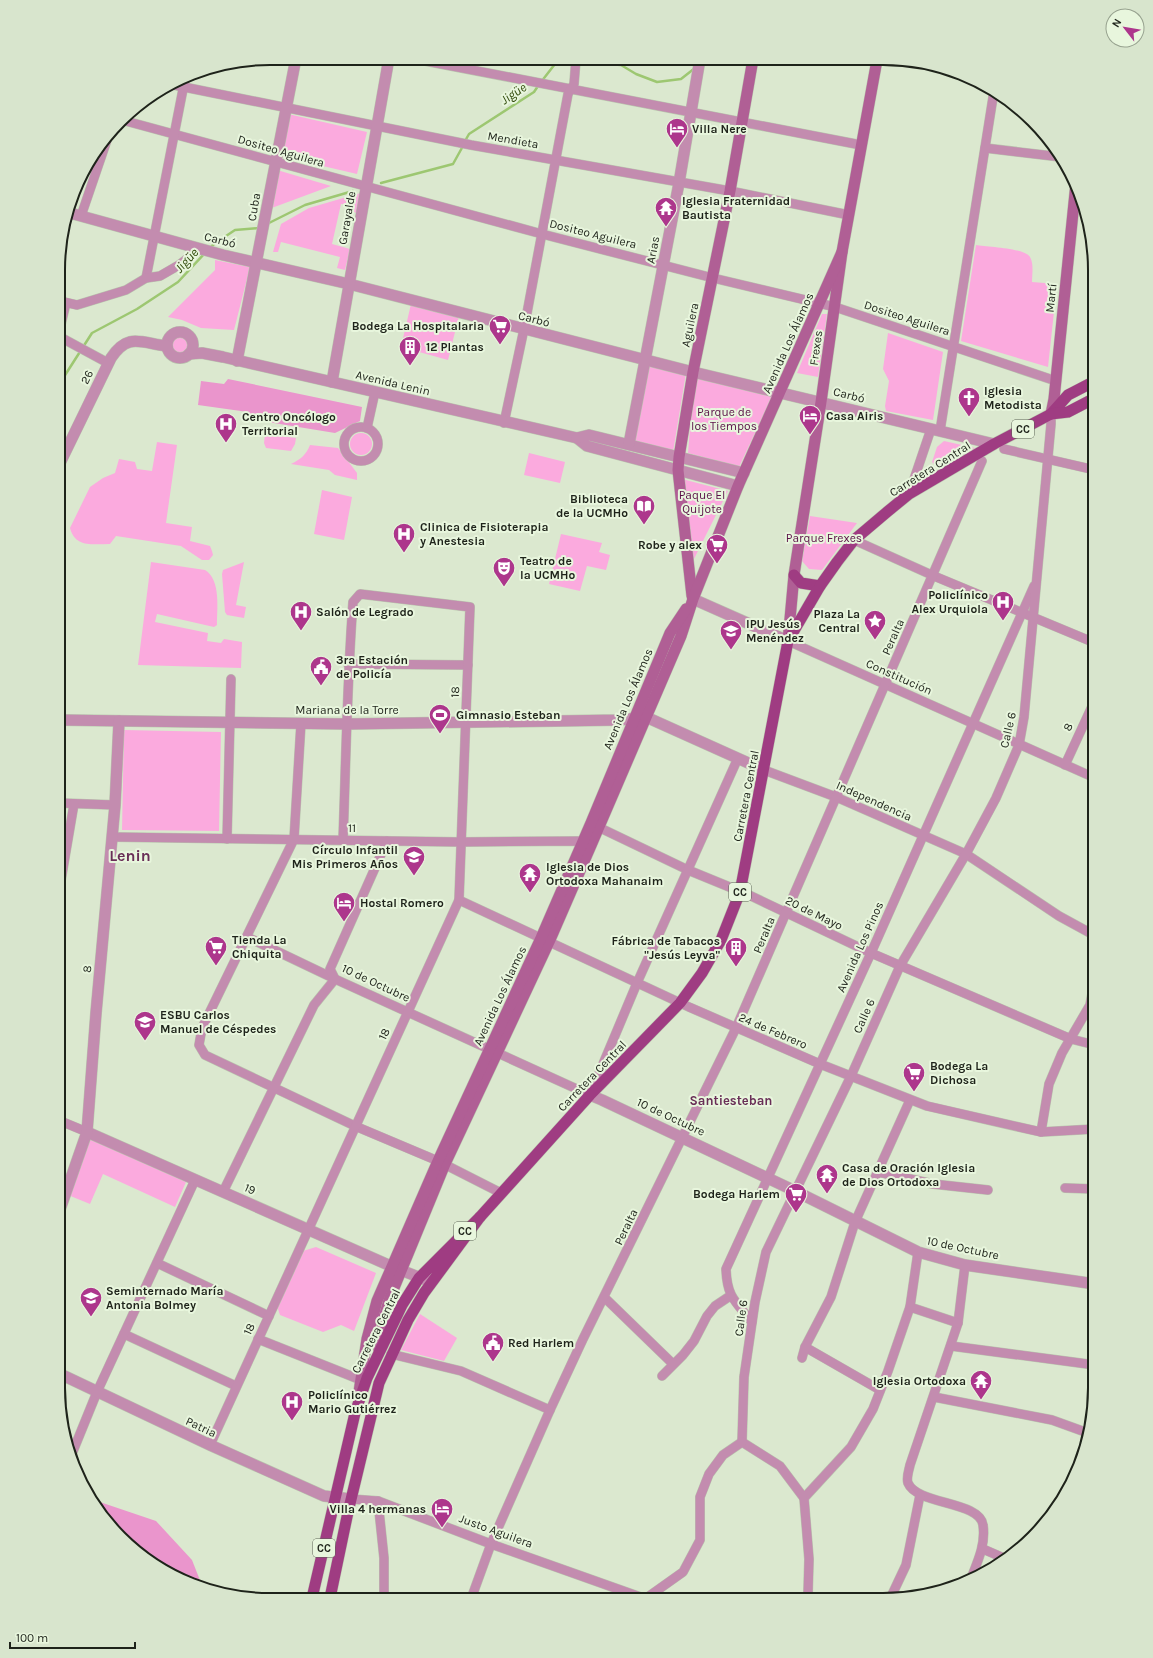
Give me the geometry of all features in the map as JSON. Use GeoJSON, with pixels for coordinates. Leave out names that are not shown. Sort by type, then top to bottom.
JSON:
{"type":"FeatureCollection","features":[{"type":"Feature","properties":{"kind":"main road","name":"Aguilera"},"geometry":{"type":"LineString","coordinates":[[693,599],[678,470],[679,457],[693,372],[730,191],[751,65]]}},
{"type":"Feature","properties":{"kind":"main road","name":"Frexes"},"geometry":{"type":"LineString","coordinates":[[788,641],[794,575],[821,402],[842,252],[876,65]]}},
{"type":"Feature","properties":{"kind":"main road","name":"Martí"},"geometry":{"type":"LineString","coordinates":[[1051,414],[1056,381],[1075,198]]}},
{"type":"Feature","properties":{"kind":"main road","name":"Avenida Los Álamos"},"geometry":{"type":"LineString","coordinates":[[595,825],[646,717],[681,636],[693,599],[738,486],[842,252]]}},
{"type":"Feature","properties":{"kind":"main road","name":"Carretera Central"},"geometry":{"type":"LineString","coordinates":[[313,1593],[355,1413],[367,1378],[402,1305],[419,1278],[480,1217],[590,1095],[680,1003],[702,974],[721,940],[740,892],[788,641],[820,586],[854,540],[909,494],[999,447],[1051,414],[1068,395],[1088,385]]}},
{"type":"Feature","properties":{"kind":"main road","name":"Carretera Central"},"geometry":{"type":"LineString","coordinates":[[1051,414],[1068,412],[1088,402]]}},
{"type":"Feature","properties":{"kind":"main road"},"geometry":{"type":"LineString","coordinates":[[794,575],[801,583],[820,586]]}},
{"type":"Feature","properties":{"kind":"main road","name":"Avenida Los Álamos"},"geometry":{"type":"LineString","coordinates":[[379,1351],[384,1317],[397,1269],[442,1162],[545,940],[588,842],[634,718],[670,634],[693,599]]}},
{"type":"Feature","properties":{"kind":"main road","name":"Carretera Central"},"geometry":{"type":"LineString","coordinates":[[332,1593],[351,1499],[379,1383],[391,1354],[408,1320],[431,1282],[480,1217]]}},
{"type":"Feature","properties":{"kind":"main road","name":"Avenida Los Álamos"},"geometry":{"type":"LineString","coordinates":[[355,1413],[367,1339],[377,1301],[397,1269]]}},
{"type":"Feature","properties":{"kind":"main road"},"geometry":{"type":"LineString","coordinates":[[379,1351],[379,1383]]}},
{"type":"Feature","properties":{"kind":"street","name":"Cuba"},"geometry":{"type":"LineString","coordinates":[[237,361],[295,65]]}},
{"type":"Feature","properties":{"kind":"street","name":"Garayalde"},"geometry":{"type":"LineString","coordinates":[[332,382],[348,284],[388,65]]}},
{"type":"Feature","properties":{"kind":"street"},"geometry":{"type":"LineString","coordinates":[[446,65],[862,145]]}},
{"type":"Feature","properties":{"kind":"street"},"geometry":{"type":"LineString","coordinates":[[504,422],[524,330],[568,94],[574,84],[576,65]]}},
{"type":"Feature","properties":{"kind":"street","name":"Arias"},"geometry":{"type":"LineString","coordinates":[[629,444],[664,264],[699,65]]}},
{"type":"Feature","properties":{"kind":"street","name":"Mendieta"},"geometry":{"type":"LineString","coordinates":[[184,84],[287,107],[458,142],[730,191],[849,215]]}},
{"type":"Feature","properties":{"kind":"street"},"geometry":{"type":"LineString","coordinates":[[146,278],[174,134],[181,85]]}},
{"type":"Feature","properties":{"kind":"street"},"geometry":{"type":"LineString","coordinates":[[909,494],[935,430],[953,346],[993,97]]}},
{"type":"Feature","properties":{"kind":"street","name":"Dositeo Aguilera"},"geometry":{"type":"LineString","coordinates":[[129,122],[542,234],[664,264],[713,278],[835,307],[1056,381]]}},
{"type":"Feature","properties":{"kind":"street"},"geometry":{"type":"LineString","coordinates":[[985,148],[1054,156]]}},
{"type":"Feature","properties":{"kind":"street"},"geometry":{"type":"LineString","coordinates":[[81,216],[104,149]]}},
{"type":"Feature","properties":{"kind":"street","name":"Carbó"},"geometry":{"type":"LineString","coordinates":[[73,214],[223,255],[348,284],[524,330],[1088,468]]}},
{"type":"Feature","properties":{"kind":"street"},"geometry":{"type":"LineString","coordinates":[[65,302],[77,305],[126,290],[146,278],[160,276],[179,265],[200,249]]}},
{"type":"Feature","properties":{"kind":"street"},"geometry":{"type":"LineString","coordinates":[[167,346],[169,337],[172,334],[181,331],[189,335],[202,353]]}},
{"type":"Feature","properties":{"kind":"street"},"geometry":{"type":"LineString","coordinates":[[65,340],[108,363]]}},
{"type":"Feature","properties":{"kind":"street","name":"26"},"geometry":{"type":"LineString","coordinates":[[65,453],[108,363],[116,350],[129,341],[136,340],[167,346]]}},
{"type":"Feature","properties":{"kind":"street"},"geometry":{"type":"LineString","coordinates":[[189,354],[193,347],[193,342]]}},
{"type":"Feature","properties":{"kind":"street","name":"Avenida Lenin"},"geometry":{"type":"LineString","coordinates":[[167,346],[170,354],[174,357],[182,358],[189,354],[202,353],[577,438],[587,446],[738,486]]}},
{"type":"Feature","properties":{"kind":"street"},"geometry":{"type":"LineString","coordinates":[[367,428],[375,392]]}},
{"type":"Feature","properties":{"kind":"street","name":"Calle 6"},"geometry":{"type":"LineString","coordinates":[[742,1442],[744,1377],[754,1302],[766,1252],[851,1076],[900,966],[966,854],[996,798],[1019,745],[1024,717],[1038,577],[1051,414]]}},
{"type":"Feature","properties":{"kind":"street","name":"Avenida Lenin"},"geometry":{"type":"LineString","coordinates":[[577,438],[589,435],[744,473]]}},
{"type":"Feature","properties":{"kind":"street","name":"Peralta"},"geometry":{"type":"LineString","coordinates":[[472,1593],[491,1544],[550,1410],[736,1028],[885,684],[934,576],[982,461]]}},
{"type":"Feature","properties":{"kind":"street"},"geometry":{"type":"LineString","coordinates":[[854,540],[934,576],[1088,640]]}},
{"type":"Feature","properties":{"kind":"street","name":"Avenida Los Pinos"},"geometry":{"type":"LineString","coordinates":[[730,1296],[726,1269],[871,953],[1038,577]]}},
{"type":"Feature","properties":{"kind":"street","name":"18"},"geometry":{"type":"LineString","coordinates":[[210,1445],[458,900],[470,607],[360,594],[354,602],[348,664]]}},
{"type":"Feature","properties":{"kind":"street","name":"Constitución"},"geometry":{"type":"LineString","coordinates":[[693,599],[1088,775]]}},
{"type":"Feature","properties":{"kind":"street"},"geometry":{"type":"LineString","coordinates":[[343,840],[348,724],[348,664],[468,665]]}},
{"type":"Feature","properties":{"kind":"street"},"geometry":{"type":"LineString","coordinates":[[227,839],[231,679]]}},
{"type":"Feature","properties":{"kind":"street","name":"8"},"geometry":{"type":"LineString","coordinates":[[1065,765],[1088,715]]}},
{"type":"Feature","properties":{"kind":"street","name":"Independencia"},"geometry":{"type":"LineString","coordinates":[[634,718],[646,717],[764,770],[836,798],[966,854],[1059,916],[1088,932]]}},
{"type":"Feature","properties":{"kind":"street","name":"Mariana de la Torre"},"geometry":{"type":"LineString","coordinates":[[65,720],[348,724],[620,720],[634,718]]}},
{"type":"Feature","properties":{"kind":"street","name":"8"},"geometry":{"type":"LineString","coordinates":[[65,1196],[88,1132],[115,805],[119,721]]}},
{"type":"Feature","properties":{"kind":"street"},"geometry":{"type":"LineString","coordinates":[[301,723],[294,839],[202,1028],[199,1045],[204,1055],[355,1126],[442,1162],[501,1193]]}},
{"type":"Feature","properties":{"kind":"street"},"geometry":{"type":"LineString","coordinates":[[590,1095],[637,983],[738,758]]}},
{"type":"Feature","properties":{"kind":"street"},"geometry":{"type":"LineString","coordinates":[[65,803],[115,805]]}},
{"type":"Feature","properties":{"kind":"street"},"geometry":{"type":"LineString","coordinates":[[65,857],[74,804]]}},
{"type":"Feature","properties":{"kind":"street","name":"20 de Mayo"},"geometry":{"type":"LineString","coordinates":[[595,825],[688,870],[740,892],[900,966],[1071,1039],[1088,1043]]}},
{"type":"Feature","properties":{"kind":"street","name":"11"},"geometry":{"type":"LineString","coordinates":[[112,837],[461,842],[588,842]]}},
{"type":"Feature","properties":{"kind":"street"},"geometry":{"type":"LineString","coordinates":[[223,1192],[314,1005],[335,979],[330,969],[387,840]]}},
{"type":"Feature","properties":{"kind":"street","name":"24 de Febrero"},"geometry":{"type":"LineString","coordinates":[[458,900],[736,1028],[910,1100],[934,1108],[1041,1132],[1088,1129]]}},
{"type":"Feature","properties":{"kind":"street","name":"10 de Octubre"},"geometry":{"type":"LineString","coordinates":[[247,936],[335,979],[684,1137],[918,1252],[965,1265],[1088,1283]]}},
{"type":"Feature","properties":{"kind":"street"},"geometry":{"type":"LineString","coordinates":[[1041,1132],[1049,1084],[1062,1053],[1088,1008]]}},
{"type":"Feature","properties":{"kind":"street"},"geometry":{"type":"LineString","coordinates":[[802,1358],[805,1347],[831,1297],[855,1222],[910,1100]]}},
{"type":"Feature","properties":{"kind":"street","name":"19"},"geometry":{"type":"LineString","coordinates":[[65,1123],[397,1269],[431,1282]]}},
{"type":"Feature","properties":{"kind":"street"},"geometry":{"type":"LineString","coordinates":[[878,1172],[933,1184],[988,1190]]}},
{"type":"Feature","properties":{"kind":"street"},"geometry":{"type":"LineString","coordinates":[[74,1448],[97,1392],[195,1180]]}},
{"type":"Feature","properties":{"kind":"street"},"geometry":{"type":"LineString","coordinates":[[1065,1188],[1088,1189]]}},
{"type":"Feature","properties":{"kind":"street"},"geometry":{"type":"LineString","coordinates":[[804,1498],[851,1447],[873,1409],[910,1307],[918,1252]]}},
{"type":"Feature","properties":{"kind":"street"},"geometry":{"type":"LineString","coordinates":[[156,1263],[268,1316]]}},
{"type":"Feature","properties":{"kind":"street"},"geometry":{"type":"LineString","coordinates":[[965,1265],[958,1323],[910,1465],[907,1481],[909,1485],[920,1494],[976,1513],[984,1523],[983,1549],[974,1572]]}},
{"type":"Feature","properties":{"kind":"street"},"geometry":{"type":"LineString","coordinates":[[662,1376],[683,1355],[694,1340],[707,1316],[715,1306],[730,1296],[752,1322]]}},
{"type":"Feature","properties":{"kind":"street"},"geometry":{"type":"LineString","coordinates":[[604,1298],[673,1364]]}},
{"type":"Feature","properties":{"kind":"street"},"geometry":{"type":"LineString","coordinates":[[910,1307],[958,1323]]}},
{"type":"Feature","properties":{"kind":"street"},"geometry":{"type":"LineString","coordinates":[[124,1334],[236,1386]]}},
{"type":"Feature","properties":{"kind":"street"},"geometry":{"type":"LineString","coordinates":[[258,1339],[361,1380]]}},
{"type":"Feature","properties":{"kind":"street"},"geometry":{"type":"LineString","coordinates":[[951,1346],[1088,1364]]}},
{"type":"Feature","properties":{"kind":"street"},"geometry":{"type":"LineString","coordinates":[[805,1347],[880,1390]]}},
{"type":"Feature","properties":{"kind":"street"},"geometry":{"type":"LineString","coordinates":[[391,1354],[461,1371],[550,1410]]}},
{"type":"Feature","properties":{"kind":"street","name":"Patria"},"geometry":{"type":"LineString","coordinates":[[65,1376],[210,1445],[324,1496],[336,1498]]}},
{"type":"Feature","properties":{"kind":"street"},"geometry":{"type":"LineString","coordinates":[[934,1397],[1052,1420],[1083,1431]]}},
{"type":"Feature","properties":{"kind":"street"},"geometry":{"type":"LineString","coordinates":[[653,1593],[683,1572],[700,1540],[700,1497],[709,1474],[723,1455],[742,1442],[780,1466],[804,1498],[809,1559],[808,1593]]}},
{"type":"Feature","properties":{"kind":"street"},"geometry":{"type":"LineString","coordinates":[[893,1593],[906,1565],[920,1494]]}},
{"type":"Feature","properties":{"kind":"street","name":"Justo Aguilera"},"geometry":{"type":"LineString","coordinates":[[336,1498],[378,1501],[617,1593]]}},
{"type":"Feature","properties":{"kind":"street"},"geometry":{"type":"LineString","coordinates":[[378,1501],[384,1558],[384,1593]]}},
{"type":"Feature","properties":{"kind":"street"},"geometry":{"type":"LineString","coordinates":[[983,1549],[1000,1557]]}},
{"type":"Feature","properties":{"kind":"green space"},"geometry":{"type":"Polygon","coordinates":[[[288,114],[367,132],[357,174],[280,156],[288,114]]]}},
{"type":"Feature","properties":{"kind":"green space"},"geometry":{"type":"Polygon","coordinates":[[[277,170],[331,186],[269,209],[277,170]]]}},
{"type":"Feature","properties":{"kind":"green space"},"geometry":{"type":"Polygon","coordinates":[[[364,192],[359,215],[350,209],[351,205],[341,204],[332,244],[350,249],[345,270],[337,268],[340,257],[281,242],[278,252],[273,252],[281,224],[309,208],[364,192]]]}},
{"type":"Feature","properties":{"kind":"green space"},"geometry":{"type":"Polygon","coordinates":[[[976,245],[1005,248],[1027,254],[1032,263],[1032,282],[1057,284],[1048,367],[961,341],[976,245]]]}},
{"type":"Feature","properties":{"kind":"green space"},"geometry":{"type":"Polygon","coordinates":[[[215,260],[250,267],[234,330],[201,328],[182,320],[168,317],[215,270],[215,260]]]}},
{"type":"Feature","properties":{"kind":"green space"},"geometry":{"type":"Polygon","coordinates":[[[411,304],[459,316],[448,360],[401,347],[411,304]]]}},
{"type":"Feature","properties":{"kind":"green space"},"geometry":{"type":"Polygon","coordinates":[[[822,314],[827,314],[818,377],[797,373],[822,314]]]}},
{"type":"Feature","properties":{"kind":"green space"},"geometry":{"type":"Polygon","coordinates":[[[888,333],[943,352],[933,420],[886,411],[885,406],[889,381],[883,369],[888,333]]]}},
{"type":"Feature","properties":{"kind":"green space"},"geometry":{"type":"Polygon","coordinates":[[[180,335],[186,338],[189,344],[186,350],[180,353],[174,350],[171,344],[174,338],[180,335]]]}},
{"type":"Feature","properties":{"kind":"green space"},"geometry":{"type":"Polygon","coordinates":[[[649,363],[686,373],[673,452],[632,441],[649,363]]]}},
{"type":"Feature","properties":{"kind":"green space","name":"Parque de los Tiempos"},"geometry":{"type":"Polygon","coordinates":[[[697,376],[772,397],[739,467],[688,453],[691,415],[697,376]]]}},
{"type":"Feature","properties":{"kind":"green space"},"geometry":{"type":"Polygon","coordinates":[[[361,433],[369,436],[372,444],[369,452],[361,455],[353,452],[350,444],[353,436],[361,433]]]}},
{"type":"Feature","properties":{"kind":"green space"},"geometry":{"type":"Polygon","coordinates":[[[265,434],[296,438],[295,444],[291,451],[266,448],[264,443],[265,434]]]}},
{"type":"Feature","properties":{"kind":"green space"},"geometry":{"type":"Polygon","coordinates":[[[944,441],[975,448],[940,466],[935,465],[932,462],[937,447],[944,441]]]}},
{"type":"Feature","properties":{"kind":"green space"},"geometry":{"type":"Polygon","coordinates":[[[157,442],[177,445],[166,523],[192,527],[190,541],[210,546],[213,555],[209,560],[202,560],[181,546],[116,536],[110,544],[86,544],[80,542],[72,534],[70,528],[90,487],[103,478],[115,473],[119,459],[135,462],[137,469],[152,471],[157,442]]]}},
{"type":"Feature","properties":{"kind":"green space"},"geometry":{"type":"Polygon","coordinates":[[[310,445],[338,448],[357,473],[357,480],[335,475],[329,470],[291,464],[303,456],[310,445]]]}},
{"type":"Feature","properties":{"kind":"green space"},"geometry":{"type":"Polygon","coordinates":[[[529,453],[565,462],[560,483],[524,475],[529,453]]]}},
{"type":"Feature","properties":{"kind":"green space","name":"Paque El Quijote"},"geometry":{"type":"Polygon","coordinates":[[[682,479],[728,491],[693,561],[682,479]]]}},
{"type":"Feature","properties":{"kind":"green space"},"geometry":{"type":"Polygon","coordinates":[[[322,490],[352,497],[344,540],[314,534],[322,490]]]}},
{"type":"Feature","properties":{"kind":"green space","name":"Parque Frexes"},"geometry":{"type":"Polygon","coordinates":[[[810,516],[857,523],[822,570],[809,569],[802,561],[810,516]]]}},
{"type":"Feature","properties":{"kind":"green space"},"geometry":{"type":"Polygon","coordinates":[[[561,534],[602,543],[599,552],[610,555],[606,570],[587,566],[580,591],[549,584],[561,534]]]}},
{"type":"Feature","properties":{"kind":"green space"},"geometry":{"type":"Polygon","coordinates":[[[151,562],[205,570],[210,575],[214,580],[216,587],[217,625],[214,627],[157,614],[155,622],[208,633],[207,641],[221,643],[224,639],[242,642],[241,668],[138,665],[151,562]]]}},
{"type":"Feature","properties":{"kind":"green space"},"geometry":{"type":"Polygon","coordinates":[[[244,562],[236,605],[246,607],[244,618],[227,615],[225,612],[222,574],[223,570],[244,562]]]}},
{"type":"Feature","properties":{"kind":"green space"},"geometry":{"type":"Polygon","coordinates":[[[124,730],[221,732],[219,831],[122,830],[124,730]]]}},
{"type":"Feature","properties":{"kind":"green space"},"geometry":{"type":"Polygon","coordinates":[[[90,1138],[186,1182],[175,1207],[103,1174],[90,1204],[68,1195],[90,1138]]]}},
{"type":"Feature","properties":{"kind":"green space"},"geometry":{"type":"Polygon","coordinates":[[[316,1247],[376,1273],[354,1331],[341,1325],[323,1332],[280,1315],[277,1306],[303,1251],[316,1247]]]}},
{"type":"Feature","properties":{"kind":"green space"},"geometry":{"type":"Polygon","coordinates":[[[420,1314],[457,1338],[444,1361],[401,1350],[420,1314]]]}},
{"type":"Feature","properties":{"kind":"shaded area"},"geometry":{"type":"Polygon","coordinates":[[[228,379],[362,407],[360,421],[335,433],[249,419],[248,412],[198,405],[201,381],[224,384],[228,379]]]}},
{"type":"Feature","properties":{"kind":"shaded area"},"geometry":{"type":"Polygon","coordinates":[[[99,1502],[156,1521],[192,1560],[200,1580],[167,1566],[145,1551],[125,1533],[99,1502]]]}},
{"type":"Feature","properties":{"kind":"waterway","name":"Jigüe"},"geometry":{"type":"LineString","coordinates":[[541,82],[554,65]]}},
{"type":"Feature","properties":{"kind":"waterway","name":"Jigüe"},"geometry":{"type":"LineString","coordinates":[[621,65],[636,74],[657,82],[681,79],[695,68]]}},
{"type":"Feature","properties":{"kind":"waterway","name":"Jigüe"},"geometry":{"type":"LineString","coordinates":[[465,141],[469,134],[534,92],[538,86]]}},
{"type":"Feature","properties":{"kind":"waterway","name":"Jigüe"},"geometry":{"type":"LineString","coordinates":[[381,183],[453,164],[463,146]]}},
{"type":"Feature","properties":{"kind":"waterway","name":"Jigüe"},"geometry":{"type":"LineString","coordinates":[[267,224],[305,205],[353,191]]}},
{"type":"Feature","properties":{"kind":"waterway","name":"Jigüe"},"geometry":{"type":"LineString","coordinates":[[210,248],[235,230],[259,228]]}},
{"type":"Feature","properties":{"kind":"waterway","name":"Jigüe"},"geometry":{"type":"LineString","coordinates":[[65,375],[92,333],[137,309],[178,282],[205,253]]}},
{"type":"Feature","properties":{"kind":"place","name":"Villa Nere"},"geometry":{"type":"Point","coordinates":[677,148]}},
{"type":"Feature","properties":{"kind":"place","name":"Iglesia Fraternidad Bautista"},"geometry":{"type":"Point","coordinates":[666,228]}},
{"type":"Feature","properties":{"kind":"place","name":"Bodega La Hospitalaria"},"geometry":{"type":"Point","coordinates":[500,346]}},
{"type":"Feature","properties":{"kind":"place","name":"12 Plantas"},"geometry":{"type":"Point","coordinates":[410,366]}},
{"type":"Feature","properties":{"kind":"place","name":"Iglesia Metodista"},"geometry":{"type":"Point","coordinates":[969,418]}},
{"type":"Feature","properties":{"kind":"place","name":"Casa Airis"},"geometry":{"type":"Point","coordinates":[810,436]}},
{"type":"Feature","properties":{"kind":"place","name":"Centro Oncólogo Territorial"},"geometry":{"type":"Point","coordinates":[226,444]}},
{"type":"Feature","properties":{"kind":"place","name":"Biblioteca de la UCMHo"},"geometry":{"type":"Point","coordinates":[644,526]}},
{"type":"Feature","properties":{"kind":"place","name":"Clinica de Fisioterapia y Anestesia"},"geometry":{"type":"Point","coordinates":[404,554]}},
{"type":"Feature","properties":{"kind":"place","name":"Robe y alex"},"geometry":{"type":"Point","coordinates":[717,564]}},
{"type":"Feature","properties":{"kind":"place","name":"Teatro de la UCMHo"},"geometry":{"type":"Point","coordinates":[504,588]}},
{"type":"Feature","properties":{"kind":"place","name":"Policlínico Alex Urquiola"},"geometry":{"type":"Point","coordinates":[1003,622]}},
{"type":"Feature","properties":{"kind":"place","name":"Salón de Legrado"},"geometry":{"type":"Point","coordinates":[301,632]}},
{"type":"Feature","properties":{"kind":"place","name":"Plaza La Central"},"geometry":{"type":"Point","coordinates":[875,640]}},
{"type":"Feature","properties":{"kind":"place","name":"IPU Jesús Menéndez"},"geometry":{"type":"Point","coordinates":[731,650]}},
{"type":"Feature","properties":{"kind":"place","name":"3ra Estación de Policía"},"geometry":{"type":"Point","coordinates":[321,686]}},
{"type":"Feature","properties":{"kind":"place","name":"Gimnasio Esteban"},"geometry":{"type":"Point","coordinates":[440,734]}},
{"type":"Feature","properties":{"kind":"place","name":"Círculo Infantil Mis Primeros Años"},"geometry":{"type":"Point","coordinates":[414,876]}},
{"type":"Feature","properties":{"kind":"place","name":"Iglesia de Dios Ortodoxa Mahanaim"},"geometry":{"type":"Point","coordinates":[530,894]}},
{"type":"Feature","properties":{"kind":"place","name":"Hostal Romero"},"geometry":{"type":"Point","coordinates":[344,922]}},
{"type":"Feature","properties":{"kind":"place","name":"Tienda La Chiquita"},"geometry":{"type":"Point","coordinates":[216,966]}},
{"type":"Feature","properties":{"kind":"place","name":"Fábrica de Tabacos \"Jesús Leyva\""},"geometry":{"type":"Point","coordinates":[736,968]}},
{"type":"Feature","properties":{"kind":"place","name":"ESBU Carlos Manuel de Céspedes"},"geometry":{"type":"Point","coordinates":[145,1042]}},
{"type":"Feature","properties":{"kind":"place","name":"Bodega La Dichosa"},"geometry":{"type":"Point","coordinates":[914,1092]}},
{"type":"Feature","properties":{"kind":"place","name":"Casa de Oración Iglesia de Dios Ortodoxa"},"geometry":{"type":"Point","coordinates":[827,1194]}},
{"type":"Feature","properties":{"kind":"place","name":"Bodega Harlem"},"geometry":{"type":"Point","coordinates":[796,1214]}},
{"type":"Feature","properties":{"kind":"place","name":"Seminternado María Antonia Bolmey"},"geometry":{"type":"Point","coordinates":[91,1318]}},
{"type":"Feature","properties":{"kind":"place","name":"Red Harlem"},"geometry":{"type":"Point","coordinates":[493,1362]}},
{"type":"Feature","properties":{"kind":"place","name":"Iglesia Ortodoxa"},"geometry":{"type":"Point","coordinates":[981,1400]}},
{"type":"Feature","properties":{"kind":"place","name":"Policlínico Mario Gutiérrez"},"geometry":{"type":"Point","coordinates":[292,1422]}},
{"type":"Feature","properties":{"kind":"place","name":"Villa 4 hermanas"},"geometry":{"type":"Point","coordinates":[442,1528]}},
{"type":"Feature","properties":{"kind":"district","name":"Lenin"},"geometry":{"type":"Point","coordinates":[130,855]}},
{"type":"Feature","properties":{"kind":"district","name":"Santiesteban"},"geometry":{"type":"Point","coordinates":[731,1100]}}]}
